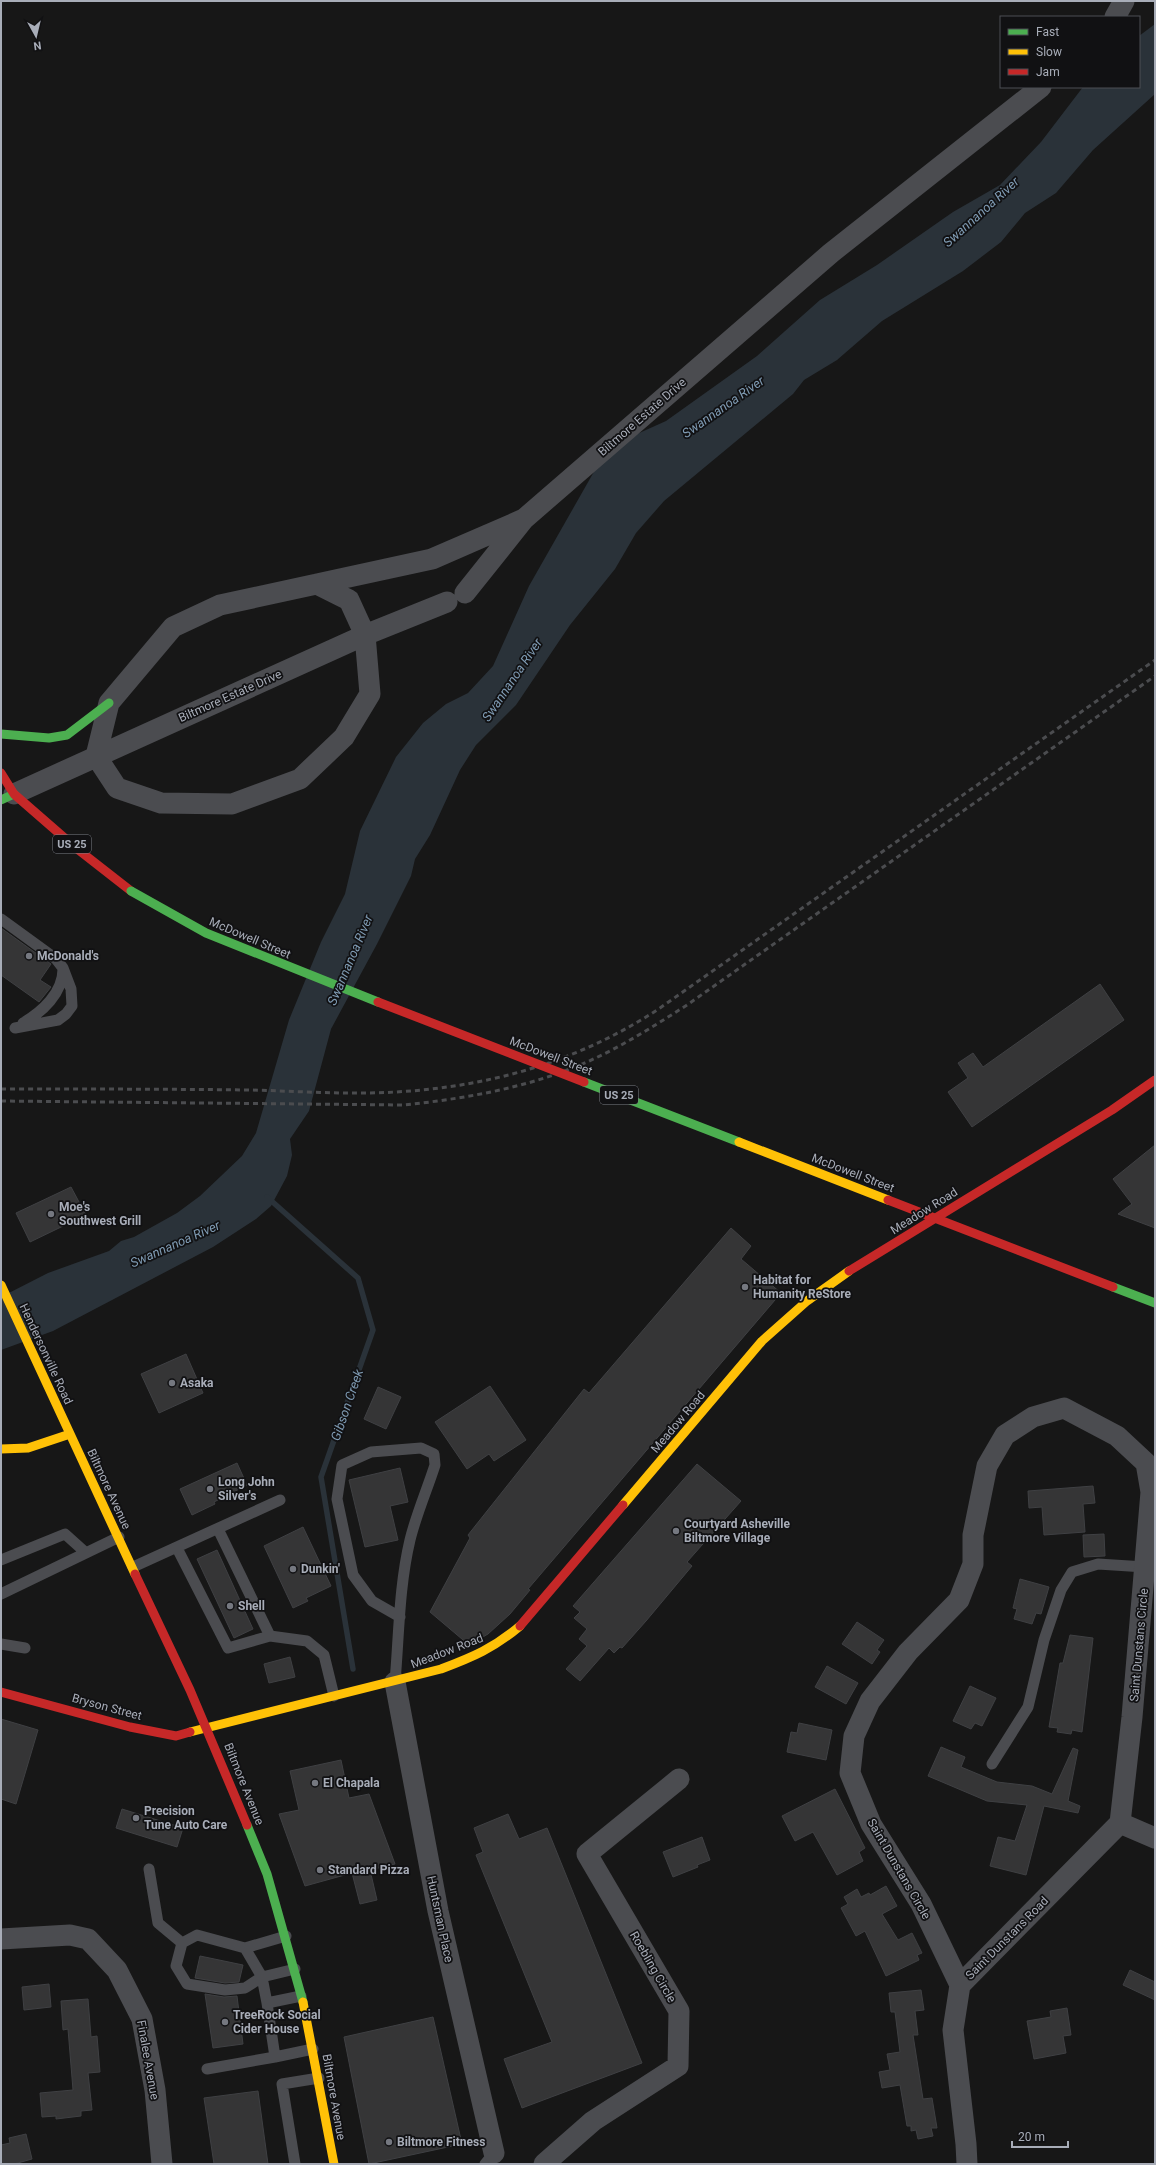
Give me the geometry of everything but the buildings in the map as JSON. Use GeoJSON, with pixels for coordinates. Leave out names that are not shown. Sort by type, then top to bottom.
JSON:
{"type":"FeatureCollection","features":[{"type":"Feature","properties":{"kind":"main road"},"geometry":{"type":"LineString","coordinates":[[1,734],[49,738],[67,735],[109,703]]}},
{"type":"Feature","properties":{"kind":"main road","name":"US 25"},"geometry":{"type":"LineString","coordinates":[[1,773],[8,797]]}},
{"type":"Feature","properties":{"kind":"main road","name":"McDowell Street"},"geometry":{"type":"LineString","coordinates":[[8,797],[131,891],[206,932],[276,963],[1155,1303]]}},
{"type":"Feature","properties":{"kind":"main road","name":"Meadow Road"},"geometry":{"type":"LineString","coordinates":[[207,1727],[395,1682],[473,1657],[500,1643],[522,1625],[762,1341],[785,1318],[815,1294],[1112,1110],[1155,1080]]}},
{"type":"Feature","properties":{"kind":"main road","name":"Hendersonville Road"},"geometry":{"type":"LineString","coordinates":[[1,1285],[49,1392],[70,1434]]}},
{"type":"Feature","properties":{"kind":"main road"},"geometry":{"type":"LineString","coordinates":[[1,1449],[16,1450],[44,1444],[70,1434]]}},
{"type":"Feature","properties":{"kind":"main road","name":"Biltmore Avenue"},"geometry":{"type":"LineString","coordinates":[[70,1434],[207,1727],[267,1874],[302,1996],[319,2078],[334,2164]]}},
{"type":"Feature","properties":{"kind":"main road","name":"Bryson Street"},"geometry":{"type":"LineString","coordinates":[[1,1692],[130,1727],[176,1736],[207,1727]]}},
{"type":"Feature","properties":{"kind":"street"},"geometry":{"type":"LineString","coordinates":[[1116,16],[1124,1]]}},
{"type":"Feature","properties":{"kind":"street","name":"Biltmore Estate Drive"},"geometry":{"type":"LineString","coordinates":[[8,797],[365,636],[456,598],[524,520],[831,253],[1040,88]]}},
{"type":"Feature","properties":{"kind":"street"},"geometry":{"type":"LineString","coordinates":[[317,584],[349,600],[365,636],[370,694],[344,737],[300,779],[232,804],[161,802],[117,788],[96,756],[109,703],[173,627],[220,605],[432,559],[524,520]]}},
{"type":"Feature","properties":{"kind":"street","name":"Saint Dunstans Circle"},"geometry":{"type":"LineString","coordinates":[[960,1985],[921,1904],[871,1824],[850,1773],[854,1736],[875,1695],[908,1652],[959,1600],[973,1564],[973,1535],[987,1466],[1005,1435],[1033,1417],[1064,1408],[1117,1436],[1146,1463],[1151,1492],[1132,1717],[1120,1823]]}},
{"type":"Feature","properties":{"kind":"street","name":"Huntsman Place"},"geometry":{"type":"LineString","coordinates":[[395,1682],[438,1911],[489,2159]]}},
{"type":"Feature","properties":{"kind":"street","name":"Roebling Circle"},"geometry":{"type":"LineString","coordinates":[[544,2164],[593,2121],[678,2066],[679,2011],[587,1854],[678,1779]]}},
{"type":"Feature","properties":{"kind":"street"},"geometry":{"type":"LineString","coordinates":[[1120,1823],[1155,1838]]}},
{"type":"Feature","properties":{"kind":"street","name":"Saint Dunstans Road"},"geometry":{"type":"LineString","coordinates":[[967,2164],[953,2030],[960,1985],[1120,1823]]}},
{"type":"Feature","properties":{"kind":"street","name":"Finalee Avenue"},"geometry":{"type":"LineString","coordinates":[[1,1938],[70,1935],[88,1939],[117,1970],[142,2019],[155,2090],[162,2164]]}},
{"type":"Feature","properties":{"kind":"lane"},"geometry":{"type":"LineString","coordinates":[[1,919],[56,959],[63,968],[71,989],[72,1006],[66,1014],[58,1020],[15,1028],[35,1016],[44,1008],[60,987],[63,980],[63,968]]}},
{"type":"Feature","properties":{"kind":"lane"},"geometry":{"type":"LineString","coordinates":[[395,1682],[400,1617],[410,1540],[435,1465],[434,1454],[421,1448],[371,1452],[342,1465],[337,1499],[353,1576],[372,1601],[400,1617]]}},
{"type":"Feature","properties":{"kind":"lane"},"geometry":{"type":"LineString","coordinates":[[133,1567],[218,1530],[280,1500]]}},
{"type":"Feature","properties":{"kind":"lane"},"geometry":{"type":"LineString","coordinates":[[218,1530],[270,1636]]}},
{"type":"Feature","properties":{"kind":"lane"},"geometry":{"type":"LineString","coordinates":[[1,1560],[65,1534],[85,1552]]}},
{"type":"Feature","properties":{"kind":"lane"},"geometry":{"type":"LineString","coordinates":[[1,1594],[118,1537]]}},
{"type":"Feature","properties":{"kind":"lane"},"geometry":{"type":"LineString","coordinates":[[177,1548],[228,1648],[270,1636],[308,1641],[324,1655],[334,1696]]}},
{"type":"Feature","properties":{"kind":"lane"},"geometry":{"type":"LineString","coordinates":[[992,1764],[1028,1707],[1044,1640],[1061,1590],[1072,1572],[1098,1564],[1145,1567]]}},
{"type":"Feature","properties":{"kind":"lane"},"geometry":{"type":"LineString","coordinates":[[1,1644],[25,1648]]}},
{"type":"Feature","properties":{"kind":"lane"},"geometry":{"type":"LineString","coordinates":[[149,1869],[158,1923],[182,1943]]}},
{"type":"Feature","properties":{"kind":"lane"},"geometry":{"type":"LineString","coordinates":[[286,1936],[245,1948],[197,1935],[182,1943],[176,1966],[187,1984],[231,1989],[245,1988],[262,1977],[295,1969]]}},
{"type":"Feature","properties":{"kind":"lane"},"geometry":{"type":"LineString","coordinates":[[245,1948],[262,1977],[276,2057]]}},
{"type":"Feature","properties":{"kind":"lane"},"geometry":{"type":"LineString","coordinates":[[267,2003],[302,1996]]}},
{"type":"Feature","properties":{"kind":"lane"},"geometry":{"type":"LineString","coordinates":[[207,2070],[313,2049]]}},
{"type":"Feature","properties":{"kind":"lane"},"geometry":{"type":"LineString","coordinates":[[296,2164],[282,2084],[319,2078]]}},
{"type":"Feature","properties":{"kind":"water","name":"Swannanoa River"},"geometry":{"type":"Polygon","coordinates":[[[1155,24],[1155,94],[1093,150],[1056,193],[1025,213],[1001,242],[963,271],[882,321],[837,360],[804,380],[793,394],[664,501],[636,533],[615,569],[570,625],[516,705],[476,745],[460,770],[430,835],[415,859],[411,876],[377,944],[331,1029],[309,1111],[290,1139],[292,1155],[287,1176],[271,1206],[256,1219],[213,1247],[53,1331],[1,1350],[1,1297],[48,1273],[109,1251],[121,1241],[134,1237],[177,1213],[200,1196],[242,1156],[256,1133],[289,1020],[321,942],[345,894],[360,831],[396,757],[423,723],[446,704],[468,693],[493,666],[529,586],[608,447],[666,421],[757,356],[820,300],[877,265],[953,212],[1000,185],[1041,142],[1082,88],[1140,88],[1140,35],[1155,24]]]}},
{"type":"Feature","properties":{"kind":"waterway","name":"Gibson Creek"},"geometry":{"type":"LineString","coordinates":[[267,1197],[358,1278],[373,1330],[321,1477],[353,1669]]}},
{"type":"Feature","properties":{"kind":"railway"},"geometry":{"type":"LineString","coordinates":[[1,1089],[249,1090],[359,1093],[395,1092],[430,1089],[500,1077],[566,1057],[630,1027],[660,1008],[1155,660]]}},
{"type":"Feature","properties":{"kind":"railway"},"geometry":{"type":"LineString","coordinates":[[1,1101],[404,1105],[447,1100],[491,1092],[554,1075],[590,1061],[619,1046],[687,1005],[1155,676]]}},
{"type":"Feature","properties":{"kind":"traffic: fast"},"geometry":{"type":"LineString","coordinates":[[1,734],[49,738],[67,735],[109,703]]}},
{"type":"Feature","properties":{"kind":"traffic: fast"},"geometry":{"type":"LineString","coordinates":[[1,800],[14,794]]}},
{"type":"Feature","properties":{"kind":"traffic: fast"},"geometry":{"type":"LineString","coordinates":[[131,891],[206,933],[378,1002]]}},
{"type":"Feature","properties":{"kind":"traffic: fast"},"geometry":{"type":"LineString","coordinates":[[584,1082],[739,1142]]}},
{"type":"Feature","properties":{"kind":"traffic: fast"},"geometry":{"type":"LineString","coordinates":[[1113,1287],[1155,1303]]}},
{"type":"Feature","properties":{"kind":"traffic: fast"},"geometry":{"type":"LineString","coordinates":[[247,1825],[267,1874],[303,2002]]}},
{"type":"Feature","properties":{"kind":"traffic: slow"},"geometry":{"type":"LineString","coordinates":[[739,1142],[888,1200]]}},
{"type":"Feature","properties":{"kind":"traffic: slow"},"geometry":{"type":"LineString","coordinates":[[623,1505],[762,1341],[807,1301],[849,1271]]}},
{"type":"Feature","properties":{"kind":"traffic: slow"},"geometry":{"type":"LineString","coordinates":[[1,1285],[135,1574]]}},
{"type":"Feature","properties":{"kind":"traffic: slow"},"geometry":{"type":"LineString","coordinates":[[1,1449],[28,1448],[70,1434]]}},
{"type":"Feature","properties":{"kind":"traffic: slow"},"geometry":{"type":"LineString","coordinates":[[190,1732],[441,1669],[483,1651],[520,1626]]}},
{"type":"Feature","properties":{"kind":"traffic: slow"},"geometry":{"type":"LineString","coordinates":[[303,2002],[334,2164]]}},
{"type":"Feature","properties":{"kind":"traffic: jam"},"geometry":{"type":"LineString","coordinates":[[1,773],[14,794],[76,848],[131,891]]}},
{"type":"Feature","properties":{"kind":"traffic: jam"},"geometry":{"type":"LineString","coordinates":[[378,1002],[584,1082]]}},
{"type":"Feature","properties":{"kind":"traffic: jam"},"geometry":{"type":"LineString","coordinates":[[849,1271],[1112,1110],[1155,1080]]}},
{"type":"Feature","properties":{"kind":"traffic: jam"},"geometry":{"type":"LineString","coordinates":[[888,1200],[1113,1287]]}},
{"type":"Feature","properties":{"kind":"traffic: jam"},"geometry":{"type":"LineString","coordinates":[[520,1626],[623,1505]]}},
{"type":"Feature","properties":{"kind":"traffic: jam"},"geometry":{"type":"LineString","coordinates":[[135,1574],[190,1690],[247,1825]]}},
{"type":"Feature","properties":{"kind":"traffic: jam"},"geometry":{"type":"LineString","coordinates":[[1,1692],[130,1727],[176,1736],[190,1732]]}},
{"type":"Feature","properties":{"kind":"place","name":"McDonald's"},"geometry":{"type":"Point","coordinates":[29,956]}},
{"type":"Feature","properties":{"kind":"place","name":"Moe's Southwest Grill"},"geometry":{"type":"Point","coordinates":[51,1214]}},
{"type":"Feature","properties":{"kind":"place","name":"Habitat for Humanity ReStore"},"geometry":{"type":"Point","coordinates":[745,1287]}},
{"type":"Feature","properties":{"kind":"place","name":"Asaka"},"geometry":{"type":"Point","coordinates":[172,1383]}},
{"type":"Feature","properties":{"kind":"place","name":"Long John Silver's"},"geometry":{"type":"Point","coordinates":[210,1489]}},
{"type":"Feature","properties":{"kind":"place","name":"Courtyard Asheville Biltmore Village"},"geometry":{"type":"Point","coordinates":[676,1531]}},
{"type":"Feature","properties":{"kind":"place","name":"Dunkin'"},"geometry":{"type":"Point","coordinates":[293,1569]}},
{"type":"Feature","properties":{"kind":"place","name":"Shell"},"geometry":{"type":"Point","coordinates":[230,1606]}},
{"type":"Feature","properties":{"kind":"place","name":"El Chapala"},"geometry":{"type":"Point","coordinates":[315,1783]}},
{"type":"Feature","properties":{"kind":"place","name":"Precision Tune Auto Care"},"geometry":{"type":"Point","coordinates":[136,1818]}},
{"type":"Feature","properties":{"kind":"place","name":"Standard Pizza"},"geometry":{"type":"Point","coordinates":[320,1870]}},
{"type":"Feature","properties":{"kind":"place","name":"TreeRock Social Cider House"},"geometry":{"type":"Point","coordinates":[225,2022]}},
{"type":"Feature","properties":{"kind":"place","name":"Biltmore Fitness"},"geometry":{"type":"Point","coordinates":[389,2142]}}]}
